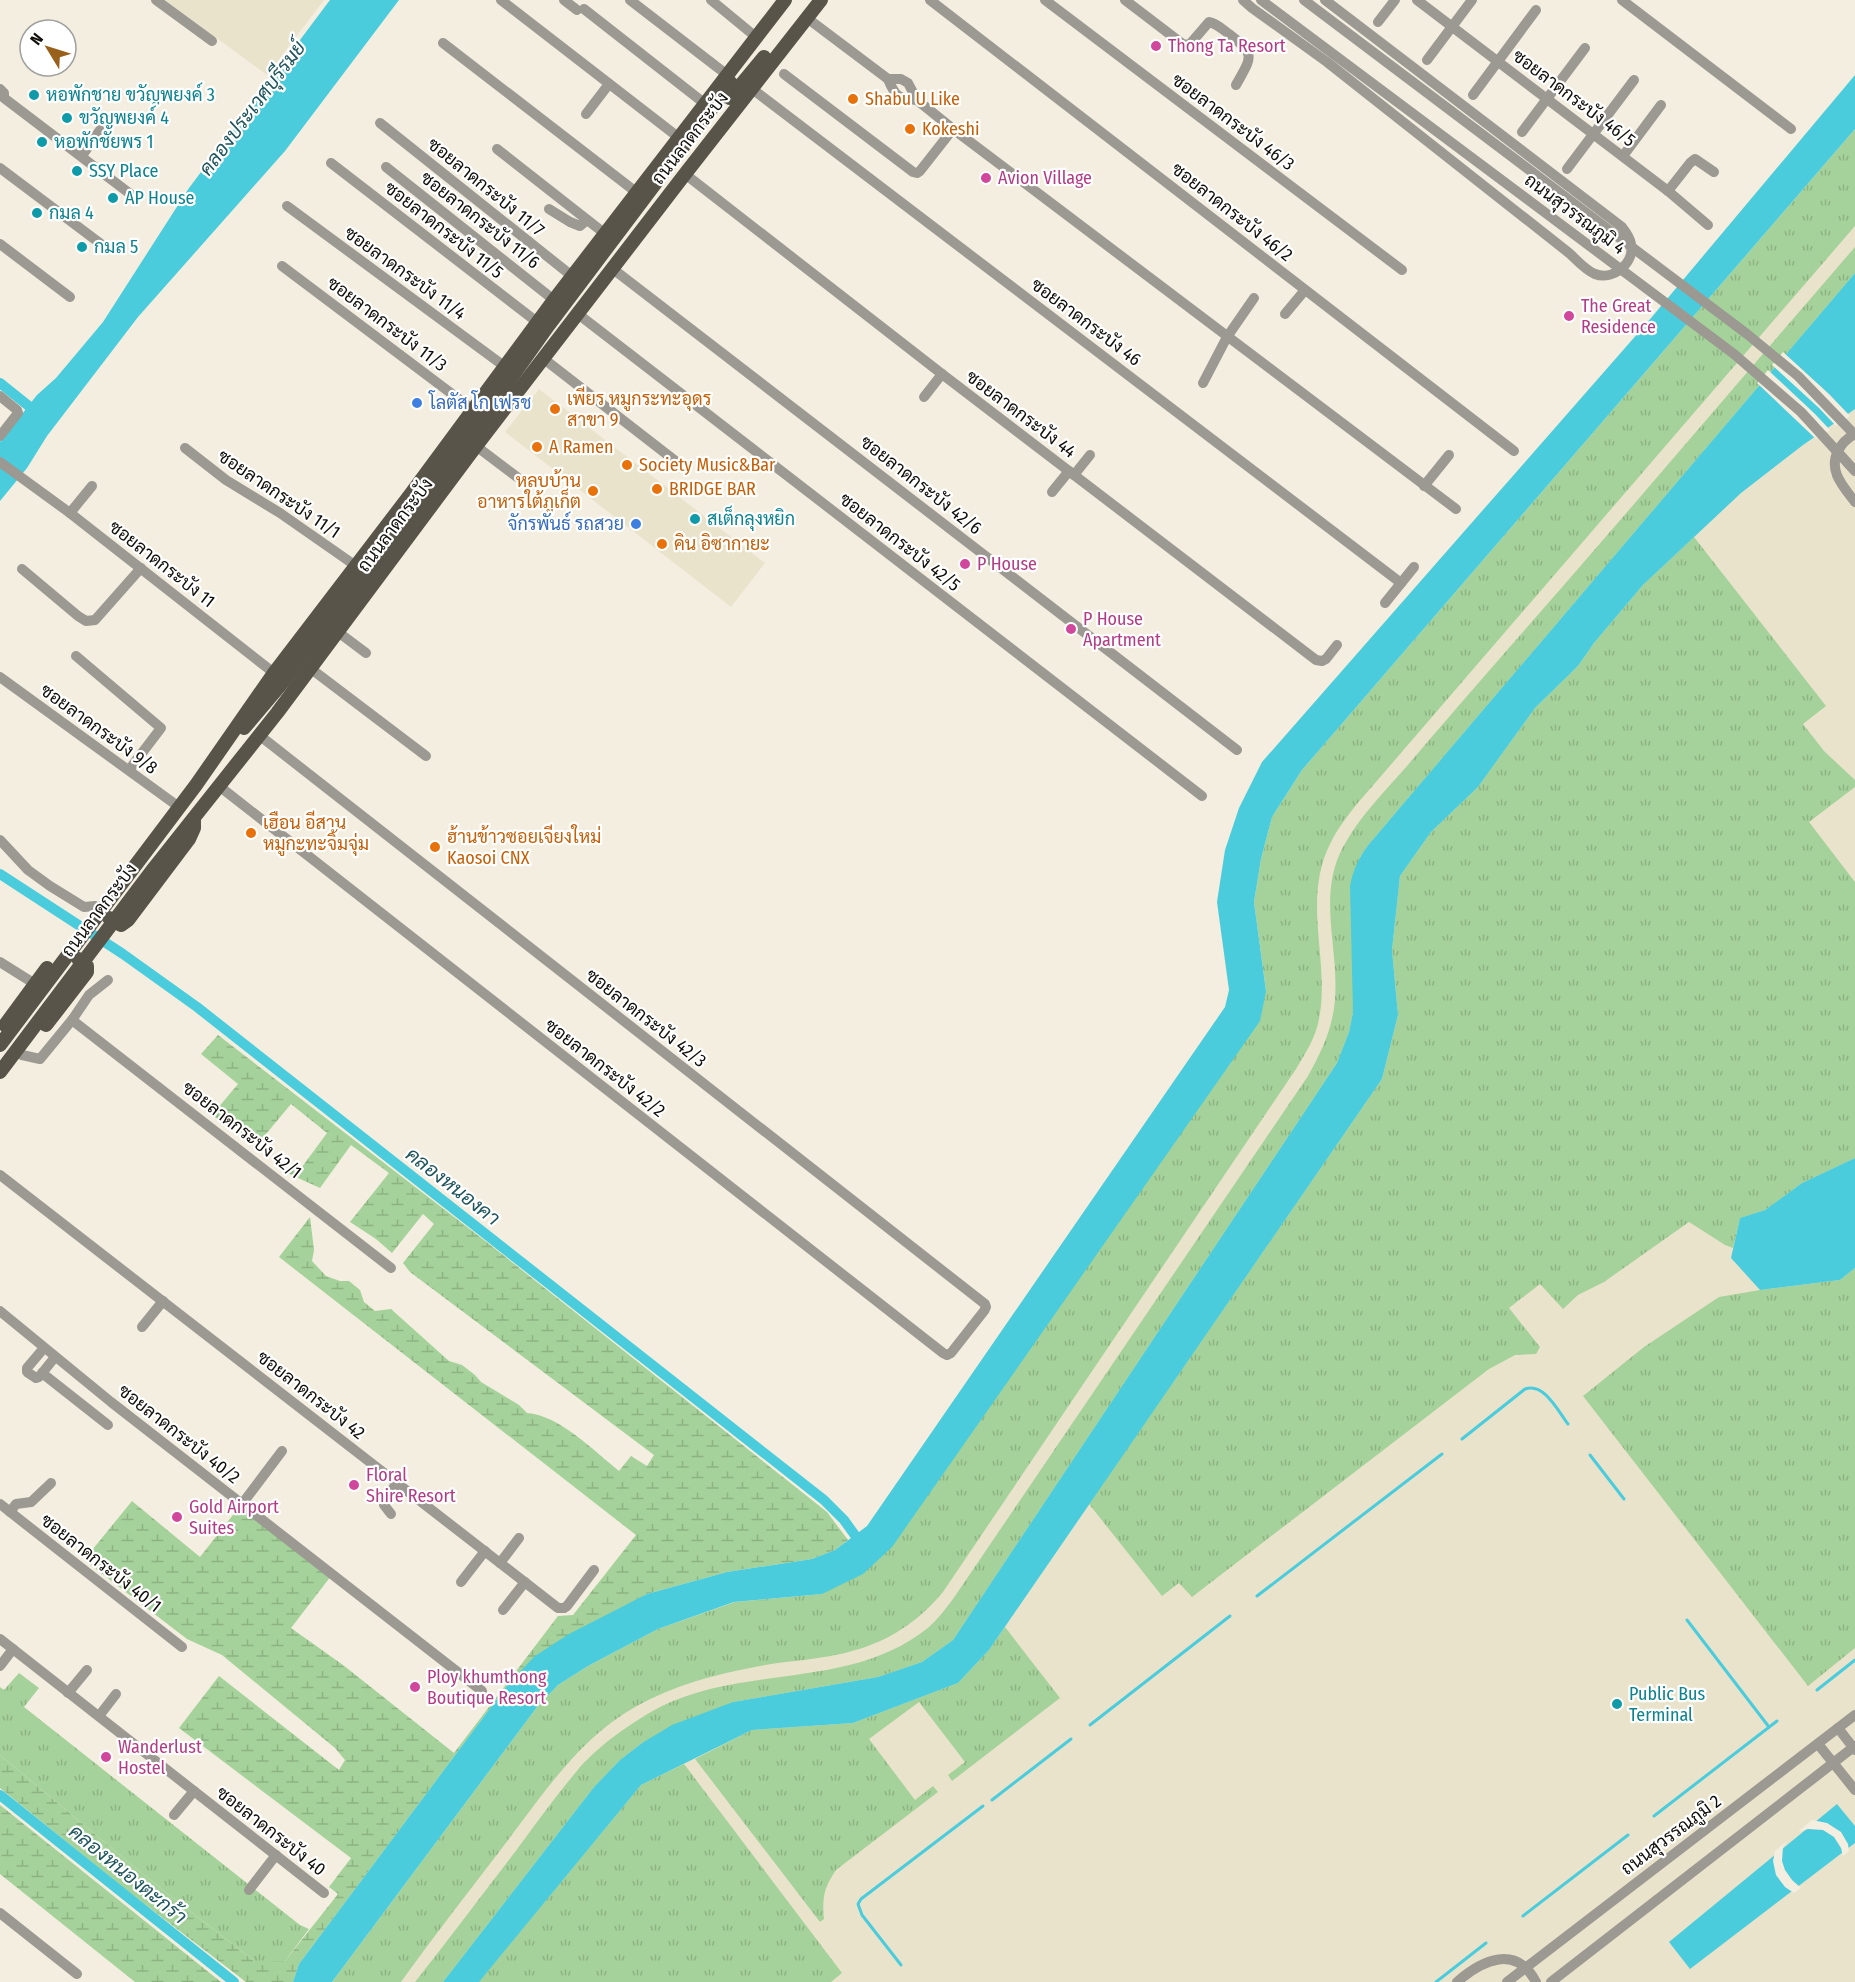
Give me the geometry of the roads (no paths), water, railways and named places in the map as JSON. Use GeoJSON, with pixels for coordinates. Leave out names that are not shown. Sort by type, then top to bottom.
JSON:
{"type":"FeatureCollection","features":[{"type":"Feature","properties":{"kind":"main road"},"geometry":{"type":"LineString","coordinates":[[490,429],[505,397],[566,311],[810,0]]}},
{"type":"Feature","properties":{"kind":"main road","name":"ถนนลาดกระบัง"},"geometry":{"type":"LineString","coordinates":[[0,1045],[14,1040],[260,735],[476,446],[821,0]]}},
{"type":"Feature","properties":{"kind":"main road","name":"ถนนลาดกระบัง"},"geometry":{"type":"LineString","coordinates":[[0,1072],[14,1040],[140,859],[196,785],[274,673],[410,495],[472,408],[604,233],[784,1]]}},
{"type":"Feature","properties":{"kind":"main road"},"geometry":{"type":"LineString","coordinates":[[196,785],[283,682],[475,429],[784,1]]}},
{"type":"Feature","properties":{"kind":"main road"},"geometry":{"type":"LineString","coordinates":[[176,810],[150,833],[95,906],[117,924],[124,924],[128,920],[189,839],[194,828],[194,818]]}},
{"type":"Feature","properties":{"kind":"main road"},"geometry":{"type":"LineString","coordinates":[[0,1081],[14,1040],[35,984],[63,949],[88,968],[83,978],[14,1040]]}},
{"type":"Feature","properties":{"kind":"street"},"geometry":{"type":"LineString","coordinates":[[156,0],[212,41]]}},
{"type":"Feature","properties":{"kind":"street"},"geometry":{"type":"LineString","coordinates":[[501,0],[678,137]]}},
{"type":"Feature","properties":{"kind":"street"},"geometry":{"type":"LineString","coordinates":[[564,0],[704,103]]}},
{"type":"Feature","properties":{"kind":"street"},"geometry":{"type":"LineString","coordinates":[[630,0],[726,74]]}},
{"type":"Feature","properties":{"kind":"street"},"geometry":{"type":"LineString","coordinates":[[711,0],[756,37]]}},
{"type":"Feature","properties":{"kind":"street","name":"ซอยลาดกระบัง 46/2"},"geometry":{"type":"LineString","coordinates":[[930,0],[1514,450]]}},
{"type":"Feature","properties":{"kind":"street","name":"ซอยลาดกระบัง 46/3"},"geometry":{"type":"LineString","coordinates":[[1045,0],[1402,270]]}},
{"type":"Feature","properties":{"kind":"street"},"geometry":{"type":"LineString","coordinates":[[1125,0],[1184,45],[1190,44],[1209,22],[1246,47],[1249,53],[1247,65],[1236,85]]}},
{"type":"Feature","properties":{"kind":"street"},"geometry":{"type":"LineString","coordinates":[[1243,0],[1327,62],[1588,270],[1597,275],[1608,276],[1625,265],[1632,246],[1629,236],[1622,227],[1325,0]]}},
{"type":"Feature","properties":{"kind":"street","name":"ถนนสุวรรณภูมิ 4"},"geometry":{"type":"LineString","coordinates":[[1261,0],[1751,367],[1801,412],[1855,471]]}},
{"type":"Feature","properties":{"kind":"street","name":"ถนนสุวรรณภูมิ 4"},"geometry":{"type":"LineString","coordinates":[[1304,0],[1747,334],[1798,376],[1855,435]]}},
{"type":"Feature","properties":{"kind":"street"},"geometry":{"type":"LineString","coordinates":[[1378,22],[1395,0]]}},
{"type":"Feature","properties":{"kind":"street","name":"ซอยลาดกระบัง 46/5"},"geometry":{"type":"LineString","coordinates":[[1417,0],[1623,156],[1708,225]]}},
{"type":"Feature","properties":{"kind":"street"},"geometry":{"type":"LineString","coordinates":[[1427,60],[1472,0]]}},
{"type":"Feature","properties":{"kind":"street"},"geometry":{"type":"LineString","coordinates":[[1622,0],[1791,129]]}},
{"type":"Feature","properties":{"kind":"street"},"geometry":{"type":"LineString","coordinates":[[1473,95],[1536,10]]}},
{"type":"Feature","properties":{"kind":"street"},"geometry":{"type":"LineString","coordinates":[[807,18],[888,79],[897,97],[916,100]]}},
{"type":"Feature","properties":{"kind":"street"},"geometry":{"type":"LineString","coordinates":[[443,43],[636,192]]}},
{"type":"Feature","properties":{"kind":"street"},"geometry":{"type":"LineString","coordinates":[[1522,132],[1584,48]]}},
{"type":"Feature","properties":{"kind":"street"},"geometry":{"type":"LineString","coordinates":[[784,74],[913,172],[920,171],[953,129]]}},
{"type":"Feature","properties":{"kind":"street"},"geometry":{"type":"LineString","coordinates":[[888,79],[901,79],[908,83],[916,100],[953,129],[1455,509]]}},
{"type":"Feature","properties":{"kind":"street"},"geometry":{"type":"LineString","coordinates":[[1567,169],[1634,80]]}},
{"type":"Feature","properties":{"kind":"street"},"geometry":{"type":"LineString","coordinates":[[586,114],[609,84]]}},
{"type":"Feature","properties":{"kind":"street","name":"ซอยลาดกระบัง 46"},"geometry":{"type":"LineString","coordinates":[[751,88],[1401,583]]}},
{"type":"Feature","properties":{"kind":"street"},"geometry":{"type":"LineString","coordinates":[[4,92],[84,153],[100,130]]}},
{"type":"Feature","properties":{"kind":"street"},"geometry":{"type":"LineString","coordinates":[[4,92],[4,98],[133,196]]}},
{"type":"Feature","properties":{"kind":"street"},"geometry":{"type":"LineString","coordinates":[[1623,156],[1661,105]]}},
{"type":"Feature","properties":{"kind":"street","name":"ซอยลาดกระบัง 11/7"},"geometry":{"type":"LineString","coordinates":[[380,123],[572,276]]}},
{"type":"Feature","properties":{"kind":"street"},"geometry":{"type":"LineString","coordinates":[[497,149],[604,233]]}},
{"type":"Feature","properties":{"kind":"street"},"geometry":{"type":"LineString","coordinates":[[1668,191],[1690,162],[1695,159],[1714,172]]}},
{"type":"Feature","properties":{"kind":"street","name":"ซอยลาดกระบัง 11/5"},"geometry":{"type":"LineString","coordinates":[[331,163],[537,322]]}},
{"type":"Feature","properties":{"kind":"street","name":"ซอยลาดกระบัง 11/6"},"geometry":{"type":"LineString","coordinates":[[386,167],[554,300]]}},
{"type":"Feature","properties":{"kind":"street"},"geometry":{"type":"LineString","coordinates":[[0,168],[100,241]]}},
{"type":"Feature","properties":{"kind":"street","name":"ซอยลาดกระบัง 44"},"geometry":{"type":"LineString","coordinates":[[685,174],[1316,660],[1322,662],[1337,645]]}},
{"type":"Feature","properties":{"kind":"street","name":"ซอยลาดกระบัง 11/4"},"geometry":{"type":"LineString","coordinates":[[286,206],[504,366]]}},
{"type":"Feature","properties":{"kind":"street"},"geometry":{"type":"LineString","coordinates":[[549,209],[580,226],[587,220]]}},
{"type":"Feature","properties":{"kind":"street"},"geometry":{"type":"LineString","coordinates":[[0,244],[70,297]]}},
{"type":"Feature","properties":{"kind":"street","name":"ซอยลาดกระบัง 11/3"},"geometry":{"type":"LineString","coordinates":[[282,266],[472,408]]}},
{"type":"Feature","properties":{"kind":"street","name":"ซอยลาดกระบัง 42/6"},"geometry":{"type":"LineString","coordinates":[[613,269],[1237,750]]}},
{"type":"Feature","properties":{"kind":"street"},"geometry":{"type":"LineString","coordinates":[[1285,314],[1305,290]]}},
{"type":"Feature","properties":{"kind":"street"},"geometry":{"type":"LineString","coordinates":[[1203,383],[1227,337],[1254,298]]}},
{"type":"Feature","properties":{"kind":"street","name":"ซอยลาดกระบัง 42/5"},"geometry":{"type":"LineString","coordinates":[[578,314],[1202,796]]}},
{"type":"Feature","properties":{"kind":"street"},"geometry":{"type":"LineString","coordinates":[[544,359],[678,463]]}},
{"type":"Feature","properties":{"kind":"street"},"geometry":{"type":"LineString","coordinates":[[924,397],[942,374]]}},
{"type":"Feature","properties":{"kind":"street"},"geometry":{"type":"LineString","coordinates":[[0,396],[18,412],[0,436]]}},
{"type":"Feature","properties":{"kind":"street"},"geometry":{"type":"LineString","coordinates":[[1855,435],[1841,445],[1834,465],[1835,473],[1855,502]]}},
{"type":"Feature","properties":{"kind":"street"},"geometry":{"type":"LineString","coordinates":[[476,446],[517,477]]}},
{"type":"Feature","properties":{"kind":"street","name":"ซอยลาดกระบัง 11/1"},"geometry":{"type":"LineString","coordinates":[[185,448],[226,480],[280,513],[356,566]]}},
{"type":"Feature","properties":{"kind":"street"},"geometry":{"type":"LineString","coordinates":[[1052,492],[1090,455]]}},
{"type":"Feature","properties":{"kind":"street"},"geometry":{"type":"LineString","coordinates":[[1424,486],[1449,456]]}},
{"type":"Feature","properties":{"kind":"street","name":"ซอยลาดกระบัง 11"},"geometry":{"type":"LineString","coordinates":[[0,462],[70,513],[274,673]]}},
{"type":"Feature","properties":{"kind":"street"},"geometry":{"type":"LineString","coordinates":[[70,513],[92,486]]}},
{"type":"Feature","properties":{"kind":"street"},"geometry":{"type":"LineString","coordinates":[[1385,603],[1414,567]]}},
{"type":"Feature","properties":{"kind":"street"},"geometry":{"type":"LineString","coordinates":[[22,569],[86,621],[95,620],[141,568]]}},
{"type":"Feature","properties":{"kind":"street"},"geometry":{"type":"LineString","coordinates":[[338,632],[366,653]]}},
{"type":"Feature","properties":{"kind":"street"},"geometry":{"type":"LineString","coordinates":[[76,656],[161,728],[129,770]]}},
{"type":"Feature","properties":{"kind":"street"},"geometry":{"type":"LineString","coordinates":[[310,668],[426,756]]}},
{"type":"Feature","properties":{"kind":"street","name":"ซอยลาดกระบัง 9/8"},"geometry":{"type":"LineString","coordinates":[[0,677],[129,770],[176,810]]}},
{"type":"Feature","properties":{"kind":"street","name":"ซอยลาดกระบัง 42/3"},"geometry":{"type":"LineString","coordinates":[[260,735],[985,1304],[984,1311],[967,1332]]}},
{"type":"Feature","properties":{"kind":"street","name":"ซอยลาดกระบัง 42/2"},"geometry":{"type":"LineString","coordinates":[[219,786],[943,1353],[947,1355],[951,1353],[967,1332]]}},
{"type":"Feature","properties":{"kind":"street"},"geometry":{"type":"LineString","coordinates":[[0,840],[28,870],[50,886],[84,907],[95,906]]}},
{"type":"Feature","properties":{"kind":"street"},"geometry":{"type":"LineString","coordinates":[[0,962],[35,984]]}},
{"type":"Feature","properties":{"kind":"street"},"geometry":{"type":"LineString","coordinates":[[14,1040],[40,1059],[89,995],[108,980]]}},
{"type":"Feature","properties":{"kind":"street","name":"ซอยลาดกระบัง 42/1"},"geometry":{"type":"LineString","coordinates":[[72,1020],[391,1268]]}},
{"type":"Feature","properties":{"kind":"street","name":"ซอยลาดกระบัง 42"},"geometry":{"type":"LineString","coordinates":[[0,1175],[558,1608],[564,1608],[594,1570]]}},
{"type":"Feature","properties":{"kind":"street"},"geometry":{"type":"LineString","coordinates":[[142,1328],[163,1301]]}},
{"type":"Feature","properties":{"kind":"street","name":"ซอยลาดกระบัง 40/2"},"geometry":{"type":"LineString","coordinates":[[0,1311],[55,1357],[482,1691]]}},
{"type":"Feature","properties":{"kind":"street"},"geometry":{"type":"LineString","coordinates":[[44,1348],[26,1371],[36,1378],[55,1357]]}},
{"type":"Feature","properties":{"kind":"street"},"geometry":{"type":"LineString","coordinates":[[42,1373],[108,1425]]}},
{"type":"Feature","properties":{"kind":"street"},"geometry":{"type":"LineString","coordinates":[[242,1504],[282,1451]]}},
{"type":"Feature","properties":{"kind":"street"},"geometry":{"type":"LineString","coordinates":[[9,1512],[16,1504],[27,1503],[35,1499],[51,1483]]}},
{"type":"Feature","properties":{"kind":"street"},"geometry":{"type":"LineString","coordinates":[[391,1514],[384,1505],[386,1498],[397,1483]]}},
{"type":"Feature","properties":{"kind":"street","name":"ซอยลาดกระบัง 40/1"},"geometry":{"type":"LineString","coordinates":[[0,1504],[182,1647]]}},
{"type":"Feature","properties":{"kind":"street"},"geometry":{"type":"LineString","coordinates":[[500,1563],[519,1538]]}},
{"type":"Feature","properties":{"kind":"street"},"geometry":{"type":"LineString","coordinates":[[461,1582],[485,1551]]}},
{"type":"Feature","properties":{"kind":"street"},"geometry":{"type":"LineString","coordinates":[[503,1610],[525,1582]]}},
{"type":"Feature","properties":{"kind":"street","name":"ซอยลาดกระบัง 40"},"geometry":{"type":"LineString","coordinates":[[0,1639],[324,1893]]}},
{"type":"Feature","properties":{"kind":"street"},"geometry":{"type":"LineString","coordinates":[[0,1666],[13,1649]]}},
{"type":"Feature","properties":{"kind":"street"},"geometry":{"type":"LineString","coordinates":[[69,1693],[87,1670]]}},
{"type":"Feature","properties":{"kind":"street"},"geometry":{"type":"LineString","coordinates":[[99,1716],[116,1694]]}},
{"type":"Feature","properties":{"kind":"street","name":"ถนนสุวรรณภูมิ 2"},"geometry":{"type":"LineString","coordinates":[[1507,1982],[1855,1715]]}},
{"type":"Feature","properties":{"kind":"street"},"geometry":{"type":"LineString","coordinates":[[1551,1982],[1854,1748],[1838,1728]]}},
{"type":"Feature","properties":{"kind":"street"},"geometry":{"type":"LineString","coordinates":[[1818,1744],[1855,1790]]}},
{"type":"Feature","properties":{"kind":"street"},"geometry":{"type":"LineString","coordinates":[[174,1815],[194,1791]]}},
{"type":"Feature","properties":{"kind":"street"},"geometry":{"type":"LineString","coordinates":[[249,1890],[276,1855]]}},
{"type":"Feature","properties":{"kind":"street"},"geometry":{"type":"LineString","coordinates":[[0,1913],[77,1974]]}},
{"type":"Feature","properties":{"kind":"street"},"geometry":{"type":"LineString","coordinates":[[1457,1982],[1480,1964],[1506,1959],[1523,1966],[1536,1982]]}},
{"type":"Feature","properties":{"kind":"water","name":"คลองประเวศบุรีรมย์"},"geometry":{"type":"Polygon","coordinates":[[[330,0],[399,0],[285,151],[138,317],[47,436],[27,468],[0,501],[0,442],[37,395],[56,378],[103,322],[189,188],[330,0]]]}},
{"type":"Feature","properties":{"kind":"water"},"geometry":{"type":"Polygon","coordinates":[[[1855,75],[1855,129],[1302,770],[1272,817],[1261,859],[1254,902],[1266,991],[1260,1021],[892,1547],[863,1574],[822,1594],[734,1602],[658,1629],[588,1666],[558,1685],[537,1707],[332,1982],[293,1982],[299,1964],[509,1683],[535,1656],[569,1634],[647,1594],[727,1572],[812,1559],[835,1550],[867,1526],[1225,1007],[1229,990],[1217,902],[1225,850],[1239,808],[1262,762],[1646,324],[1855,75]]]}},
{"type":"Feature","properties":{"kind":"water"},"geometry":{"type":"Polygon","coordinates":[[[1855,273],[1855,409],[1803,445],[1741,493],[1643,585],[1594,643],[1578,666],[1535,708],[1478,787],[1431,832],[1400,876],[1392,950],[1398,1015],[1382,1079],[989,1650],[958,1683],[853,1723],[752,1730],[641,1785],[479,1982],[443,1982],[594,1787],[620,1760],[642,1743],[672,1725],[733,1702],[878,1677],[922,1662],[953,1640],[1337,1063],[1349,1032],[1353,1012],[1350,886],[1359,859],[1365,849],[1855,273]]]}},
{"type":"Feature","properties":{"kind":"water"},"geometry":{"type":"Polygon","coordinates":[[[1855,1158],[1855,1268],[1840,1280],[1760,1290],[1731,1258],[1740,1218],[1765,1210],[1802,1183],[1855,1158]]]}},
{"type":"Feature","properties":{"kind":"water"},"geometry":{"type":"Polygon","coordinates":[[[1837,1804],[1855,1826],[1855,1843],[1690,1969],[1669,1942],[1837,1804]]]}},
{"type":"Feature","properties":{"kind":"waterway"},"geometry":{"type":"LineString","coordinates":[[0,383],[40,415]]}},
{"type":"Feature","properties":{"kind":"waterway","name":"คลองหนองคา"},"geometry":{"type":"LineString","coordinates":[[0,874],[123,954],[197,1007],[824,1500],[844,1520],[862,1545]]}},
{"type":"Feature","properties":{"kind":"waterway"},"geometry":{"type":"LineString","coordinates":[[1462,1439],[1525,1389],[1532,1388],[1550,1399],[1568,1424]]}},
{"type":"Feature","properties":{"kind":"waterway"},"geometry":{"type":"LineString","coordinates":[[1257,1596],[1442,1454]]}},
{"type":"Feature","properties":{"kind":"waterway"},"geometry":{"type":"LineString","coordinates":[[1590,1455],[1624,1499]]}},
{"type":"Feature","properties":{"kind":"waterway"},"geometry":{"type":"LineString","coordinates":[[1090,1725],[1230,1616]]}},
{"type":"Feature","properties":{"kind":"waterway"},"geometry":{"type":"LineString","coordinates":[[1687,1620],[1769,1727]]}},
{"type":"Feature","properties":{"kind":"waterway"},"geometry":{"type":"LineString","coordinates":[[1817,1690],[1855,1660]]}},
{"type":"Feature","properties":{"kind":"waterway"},"geometry":{"type":"LineString","coordinates":[[1654,1816],[1777,1721]]}},
{"type":"Feature","properties":{"kind":"waterway"},"geometry":{"type":"LineString","coordinates":[[992,1800],[1071,1739]]}},
{"type":"Feature","properties":{"kind":"waterway","name":"คลองหนองตะกร้า"},"geometry":{"type":"LineString","coordinates":[[0,1795],[234,1982]]}},
{"type":"Feature","properties":{"kind":"waterway"},"geometry":{"type":"LineString","coordinates":[[901,1965],[862,1915],[858,1904],[861,1899],[983,1806]]}},
{"type":"Feature","properties":{"kind":"waterway"},"geometry":{"type":"LineString","coordinates":[[1523,1916],[1628,1835]]}},
{"type":"Feature","properties":{"kind":"waterway"},"geometry":{"type":"LineString","coordinates":[[1436,1982],[1486,1943]]}},
{"type":"Feature","properties":{"kind":"place","name":"Thong Ta Resort"},"geometry":{"type":"Point","coordinates":[1156,46]}},
{"type":"Feature","properties":{"kind":"place","name":"หอพักชาย ขวัญพยงค์ 3"},"geometry":{"type":"Point","coordinates":[34,95]}},
{"type":"Feature","properties":{"kind":"place","name":"Shabu U Like"},"geometry":{"type":"Point","coordinates":[853,99]}},
{"type":"Feature","properties":{"kind":"place","name":"ขวัญพยงค์ 4"},"geometry":{"type":"Point","coordinates":[67,118]}},
{"type":"Feature","properties":{"kind":"place","name":"Kokeshi"},"geometry":{"type":"Point","coordinates":[910,129]}},
{"type":"Feature","properties":{"kind":"place","name":"หอพักชัยพร 1"},"geometry":{"type":"Point","coordinates":[42,142]}},
{"type":"Feature","properties":{"kind":"place","name":"SSY Place"},"geometry":{"type":"Point","coordinates":[77,171]}},
{"type":"Feature","properties":{"kind":"place","name":"Avion Village"},"geometry":{"type":"Point","coordinates":[986,178]}},
{"type":"Feature","properties":{"kind":"place","name":"AP House"},"geometry":{"type":"Point","coordinates":[113,198]}},
{"type":"Feature","properties":{"kind":"place","name":"กมล 4"},"geometry":{"type":"Point","coordinates":[37,213]}},
{"type":"Feature","properties":{"kind":"place","name":"กมล 5"},"geometry":{"type":"Point","coordinates":[82,247]}},
{"type":"Feature","properties":{"kind":"place","name":"The Great Residence"},"geometry":{"type":"Point","coordinates":[1569,316]}},
{"type":"Feature","properties":{"kind":"place","name":"โลตัส โก เฟรช"},"geometry":{"type":"Point","coordinates":[417,403]}},
{"type":"Feature","properties":{"kind":"place","name":"เพียร หมูกระทะอุดร สาขา 9"},"geometry":{"type":"Point","coordinates":[555,409]}},
{"type":"Feature","properties":{"kind":"place","name":"A Ramen"},"geometry":{"type":"Point","coordinates":[537,447]}},
{"type":"Feature","properties":{"kind":"place","name":"Society Music&Bar"},"geometry":{"type":"Point","coordinates":[627,465]}},
{"type":"Feature","properties":{"kind":"place","name":"BRIDGE BAR"},"geometry":{"type":"Point","coordinates":[657,489]}},
{"type":"Feature","properties":{"kind":"place","name":"หลบบ้าน อาหารใต้ภูเก็ต"},"geometry":{"type":"Point","coordinates":[593,491]}},
{"type":"Feature","properties":{"kind":"place","name":"สเต็กลุงหยิก"},"geometry":{"type":"Point","coordinates":[695,519]}},
{"type":"Feature","properties":{"kind":"place","name":"จักรพันธ์ รถสวย"},"geometry":{"type":"Point","coordinates":[636,524]}},
{"type":"Feature","properties":{"kind":"place","name":"คิน อิซากายะ"},"geometry":{"type":"Point","coordinates":[662,544]}},
{"type":"Feature","properties":{"kind":"place","name":"P House"},"geometry":{"type":"Point","coordinates":[965,564]}},
{"type":"Feature","properties":{"kind":"place","name":"P House Apartment"},"geometry":{"type":"Point","coordinates":[1071,629]}},
{"type":"Feature","properties":{"kind":"place","name":"เฮือน อีสาน หมูกะทะจิ้มจุ่ม"},"geometry":{"type":"Point","coordinates":[251,833]}},
{"type":"Feature","properties":{"kind":"place","name":"ฮ้านข้าวซอยเจียงใหม่ Kaosoi CNX"},"geometry":{"type":"Point","coordinates":[435,847]}},
{"type":"Feature","properties":{"kind":"place","name":"Floral Shire Resort"},"geometry":{"type":"Point","coordinates":[354,1485]}},
{"type":"Feature","properties":{"kind":"place","name":"Gold Airport Suites"},"geometry":{"type":"Point","coordinates":[177,1517]}},
{"type":"Feature","properties":{"kind":"place","name":"Ploy khumthong Boutique Resort"},"geometry":{"type":"Point","coordinates":[415,1687]}},
{"type":"Feature","properties":{"kind":"place","name":"Public Bus Terminal"},"geometry":{"type":"Point","coordinates":[1617,1704]}},
{"type":"Feature","properties":{"kind":"place","name":"Wanderlust Hostel"},"geometry":{"type":"Point","coordinates":[106,1757]}}]}
